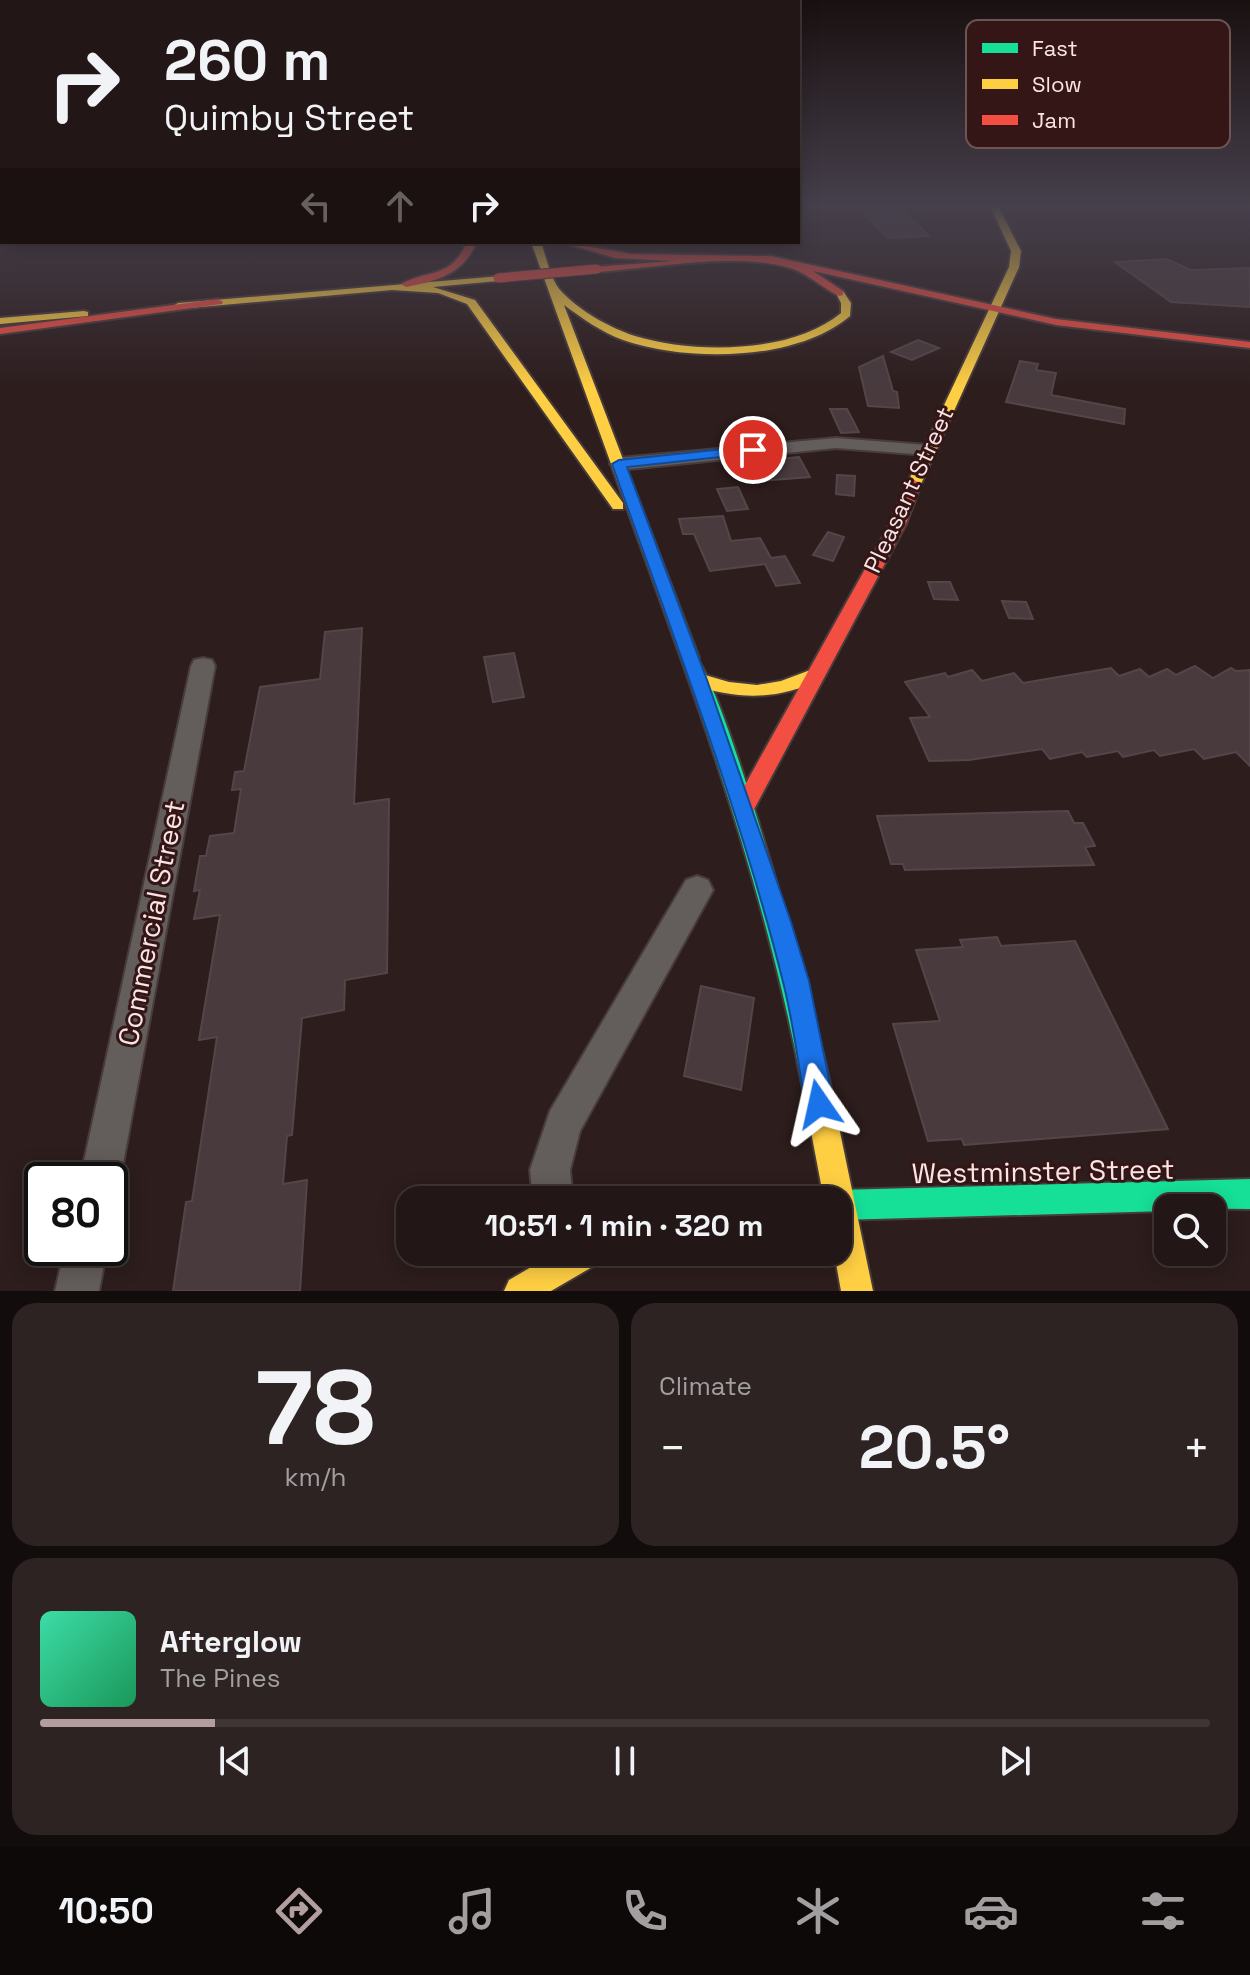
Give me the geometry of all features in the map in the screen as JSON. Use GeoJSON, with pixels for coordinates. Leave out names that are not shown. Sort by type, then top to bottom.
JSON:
{"type":"FeatureCollection","features":[{"type":"Feature","properties":{"kind":"main road"},"geometry":{"type":"LineString","coordinates":[[387,287],[428,280],[456,268]]}},
{"type":"Feature","properties":{"kind":"main road"},"geometry":{"type":"LineString","coordinates":[[546,268],[743,809],[796,981],[836,1186]]}},
{"type":"Feature","properties":{"kind":"main road"},"geometry":{"type":"LineString","coordinates":[[0,321],[608,268]]}},
{"type":"Feature","properties":{"kind":"main road"},"geometry":{"type":"LineString","coordinates":[[556,293],[583,317],[618,336],[691,349],[806,340],[835,326],[845,314],[842,295],[820,279],[787,268]]}},
{"type":"Feature","properties":{"kind":"main road"},"geometry":{"type":"LineString","coordinates":[[822,268],[995,309],[1157,337],[1250,345]]}},
{"type":"Feature","properties":{"kind":"main road","name":"Pleasant Street"},"geometry":{"type":"LineString","coordinates":[[743,809],[813,675],[898,524],[927,450],[1013,268]]}},
{"type":"Feature","properties":{"kind":"main road"},"geometry":{"type":"LineString","coordinates":[[387,287],[439,290],[471,302],[478,309],[656,567]]}},
{"type":"Feature","properties":{"kind":"main road"},"geometry":{"type":"LineString","coordinates":[[0,309],[218,302]]}},
{"type":"Feature","properties":{"kind":"main road"},"geometry":{"type":"LineString","coordinates":[[0,331],[218,302]]}},
{"type":"Feature","properties":{"kind":"main road"},"geometry":{"type":"LineString","coordinates":[[698,680],[740,694],[759,696],[787,690],[813,675]]}},
{"type":"Feature","properties":{"kind":"main road","name":"Westminster Street"},"geometry":{"type":"LineString","coordinates":[[852,1204],[1250,1194]]}},
{"type":"Feature","properties":{"kind":"main road"},"geometry":{"type":"LineString","coordinates":[[852,1265],[857,1291]]}},
{"type":"Feature","properties":{"kind":"main road"},"geometry":{"type":"LineString","coordinates":[[520,1291],[558,1266]]}},
{"type":"Feature","properties":{"kind":"street"},"geometry":{"type":"LineString","coordinates":[[619,464],[822,443],[927,450]]}},
{"type":"Feature","properties":{"kind":"street","name":"Commercial Street"},"geometry":{"type":"LineString","coordinates":[[104,1162],[203,666]]}},
{"type":"Feature","properties":{"kind":"street"},"geometry":{"type":"LineString","coordinates":[[552,1186],[550,1170],[563,1124],[697,890]]}},
{"type":"Feature","properties":{"kind":"street"},"geometry":{"type":"LineString","coordinates":[[77,1291],[82,1266]]}},
{"type":"Feature","properties":{"kind":"building"},"geometry":{"type":"Polygon","coordinates":[[[1124,268],[1250,268],[1250,307],[1171,302],[1124,268]]]}},
{"type":"Feature","properties":{"kind":"building"},"geometry":{"type":"Polygon","coordinates":[[[918,340],[939,348],[912,360],[891,352],[918,340]]]}},
{"type":"Feature","properties":{"kind":"building"},"geometry":{"type":"Polygon","coordinates":[[[883,356],[893,391],[897,392],[899,408],[868,406],[859,367],[883,356]]]}},
{"type":"Feature","properties":{"kind":"building"},"geometry":{"type":"Polygon","coordinates":[[[1020,361],[1038,364],[1036,370],[1056,373],[1051,395],[1125,409],[1124,424],[1006,402],[1020,361]]]}},
{"type":"Feature","properties":{"kind":"building"},"geometry":{"type":"Polygon","coordinates":[[[830,409],[847,409],[859,432],[841,433],[830,409]]]}},
{"type":"Feature","properties":{"kind":"building"},"geometry":{"type":"Polygon","coordinates":[[[799,457],[810,477],[758,481],[750,466],[770,464],[768,460],[799,457]]]}},
{"type":"Feature","properties":{"kind":"building"},"geometry":{"type":"Polygon","coordinates":[[[837,475],[855,476],[854,496],[836,494],[837,475]]]}},
{"type":"Feature","properties":{"kind":"building"},"geometry":{"type":"Polygon","coordinates":[[[738,487],[748,509],[727,511],[717,489],[738,487]]]}},
{"type":"Feature","properties":{"kind":"building"},"geometry":{"type":"Polygon","coordinates":[[[723,516],[731,541],[760,538],[771,558],[785,556],[800,583],[776,586],[765,564],[710,571],[694,534],[683,534],[679,519],[723,516]]]}},
{"type":"Feature","properties":{"kind":"building"},"geometry":{"type":"Polygon","coordinates":[[[828,532],[844,537],[833,561],[813,555],[828,532]]]}},
{"type":"Feature","properties":{"kind":"building"},"geometry":{"type":"Polygon","coordinates":[[[928,582],[950,582],[958,600],[934,599],[928,582]]]}},
{"type":"Feature","properties":{"kind":"building"},"geometry":{"type":"Polygon","coordinates":[[[1002,601],[1026,602],[1033,619],[1009,618],[1002,601]]]}},
{"type":"Feature","properties":{"kind":"building"},"geometry":{"type":"Polygon","coordinates":[[[362,628],[354,804],[389,799],[387,973],[345,980],[344,1010],[302,1018],[292,1135],[287,1136],[283,1184],[307,1180],[300,1291],[173,1291],[186,1202],[192,1201],[217,1037],[199,1040],[220,915],[194,919],[200,890],[194,891],[200,856],[206,856],[210,836],[234,833],[241,789],[232,790],[235,772],[244,771],[260,687],[320,679],[325,632],[362,628]]]}},
{"type":"Feature","properties":{"kind":"building"},"geometry":{"type":"Polygon","coordinates":[[[514,653],[524,697],[493,702],[484,657],[514,653]]]}},
{"type":"Feature","properties":{"kind":"building"},"geometry":{"type":"Polygon","coordinates":[[[1195,666],[1213,678],[1231,668],[1236,671],[1250,670],[1250,766],[1236,752],[1204,759],[1194,749],[1160,756],[1154,750],[1123,757],[1118,751],[1087,757],[1082,752],[1050,759],[1042,749],[969,760],[929,761],[910,718],[930,717],[905,682],[945,673],[948,677],[972,670],[982,681],[1014,673],[1023,683],[1111,668],[1119,676],[1140,669],[1149,677],[1167,669],[1176,675],[1195,666]]]}},
{"type":"Feature","properties":{"kind":"building"},"geometry":{"type":"Polygon","coordinates":[[[1068,811],[1074,823],[1083,823],[1095,846],[1085,847],[1094,865],[905,870],[903,864],[891,864],[877,816],[1068,811]]]}},
{"type":"Feature","properties":{"kind":"building"},"geometry":{"type":"Polygon","coordinates":[[[997,937],[1001,946],[1075,941],[1168,1129],[964,1145],[962,1139],[928,1141],[893,1024],[940,1021],[916,950],[963,947],[960,940],[997,937]]]}},
{"type":"Feature","properties":{"kind":"building"},"geometry":{"type":"Polygon","coordinates":[[[701,986],[754,998],[741,1090],[684,1076],[701,986]]]}},
{"type":"Feature","properties":{"kind":"traffic: fast"},"geometry":{"type":"LineString","coordinates":[[690,658],[727,761],[777,919],[815,1079]]}},
{"type":"Feature","properties":{"kind":"traffic: fast"},"geometry":{"type":"LineString","coordinates":[[852,1205],[1250,1194]]}},
{"type":"Feature","properties":{"kind":"traffic: slow"},"geometry":{"type":"LineString","coordinates":[[546,268],[690,658]]}},
{"type":"Feature","properties":{"kind":"traffic: slow"},"geometry":{"type":"LineString","coordinates":[[914,484],[1013,268]]}},
{"type":"Feature","properties":{"kind":"traffic: slow"},"geometry":{"type":"LineString","coordinates":[[178,306],[498,278]]}},
{"type":"Feature","properties":{"kind":"traffic: slow"},"geometry":{"type":"LineString","coordinates":[[387,287],[439,290],[471,302],[618,506]]}},
{"type":"Feature","properties":{"kind":"traffic: slow"},"geometry":{"type":"LineString","coordinates":[[556,293],[582,313],[629,338],[678,348],[710,349],[743,349],[804,339],[829,328],[846,314],[846,303],[839,293]]}},
{"type":"Feature","properties":{"kind":"traffic: slow"},"geometry":{"type":"LineString","coordinates":[[0,321],[84,314]]}},
{"type":"Feature","properties":{"kind":"traffic: slow"},"geometry":{"type":"LineString","coordinates":[[698,680],[729,689],[757,691],[784,687],[813,675]]}},
{"type":"Feature","properties":{"kind":"traffic: slow"},"geometry":{"type":"LineString","coordinates":[[815,1079],[857,1291]]}},
{"type":"Feature","properties":{"kind":"traffic: slow"},"geometry":{"type":"LineString","coordinates":[[520,1291],[564,1266]]}},
{"type":"Feature","properties":{"kind":"traffic: jam"},"geometry":{"type":"LineString","coordinates":[[406,284],[437,277],[454,268]]}},
{"type":"Feature","properties":{"kind":"traffic: jam"},"geometry":{"type":"LineString","coordinates":[[597,269],[607,268]]}},
{"type":"Feature","properties":{"kind":"traffic: jam"},"geometry":{"type":"LineString","coordinates":[[798,268],[818,277],[839,293]]}},
{"type":"Feature","properties":{"kind":"traffic: jam"},"geometry":{"type":"LineString","coordinates":[[813,268],[1056,322],[1250,345]]}},
{"type":"Feature","properties":{"kind":"traffic: jam"},"geometry":{"type":"LineString","coordinates":[[498,278],[597,269]]}},
{"type":"Feature","properties":{"kind":"traffic: jam"},"geometry":{"type":"LineString","coordinates":[[0,331],[218,302]]}},
{"type":"Feature","properties":{"kind":"traffic: jam"},"geometry":{"type":"LineString","coordinates":[[743,809],[898,524],[914,484]]}},
{"type":"Feature","properties":{"kind":"route"},"geometry":{"type":"LineString","coordinates":[[753,450],[619,464],[698,680],[779,922],[796,981],[819,1104]]}}]}
